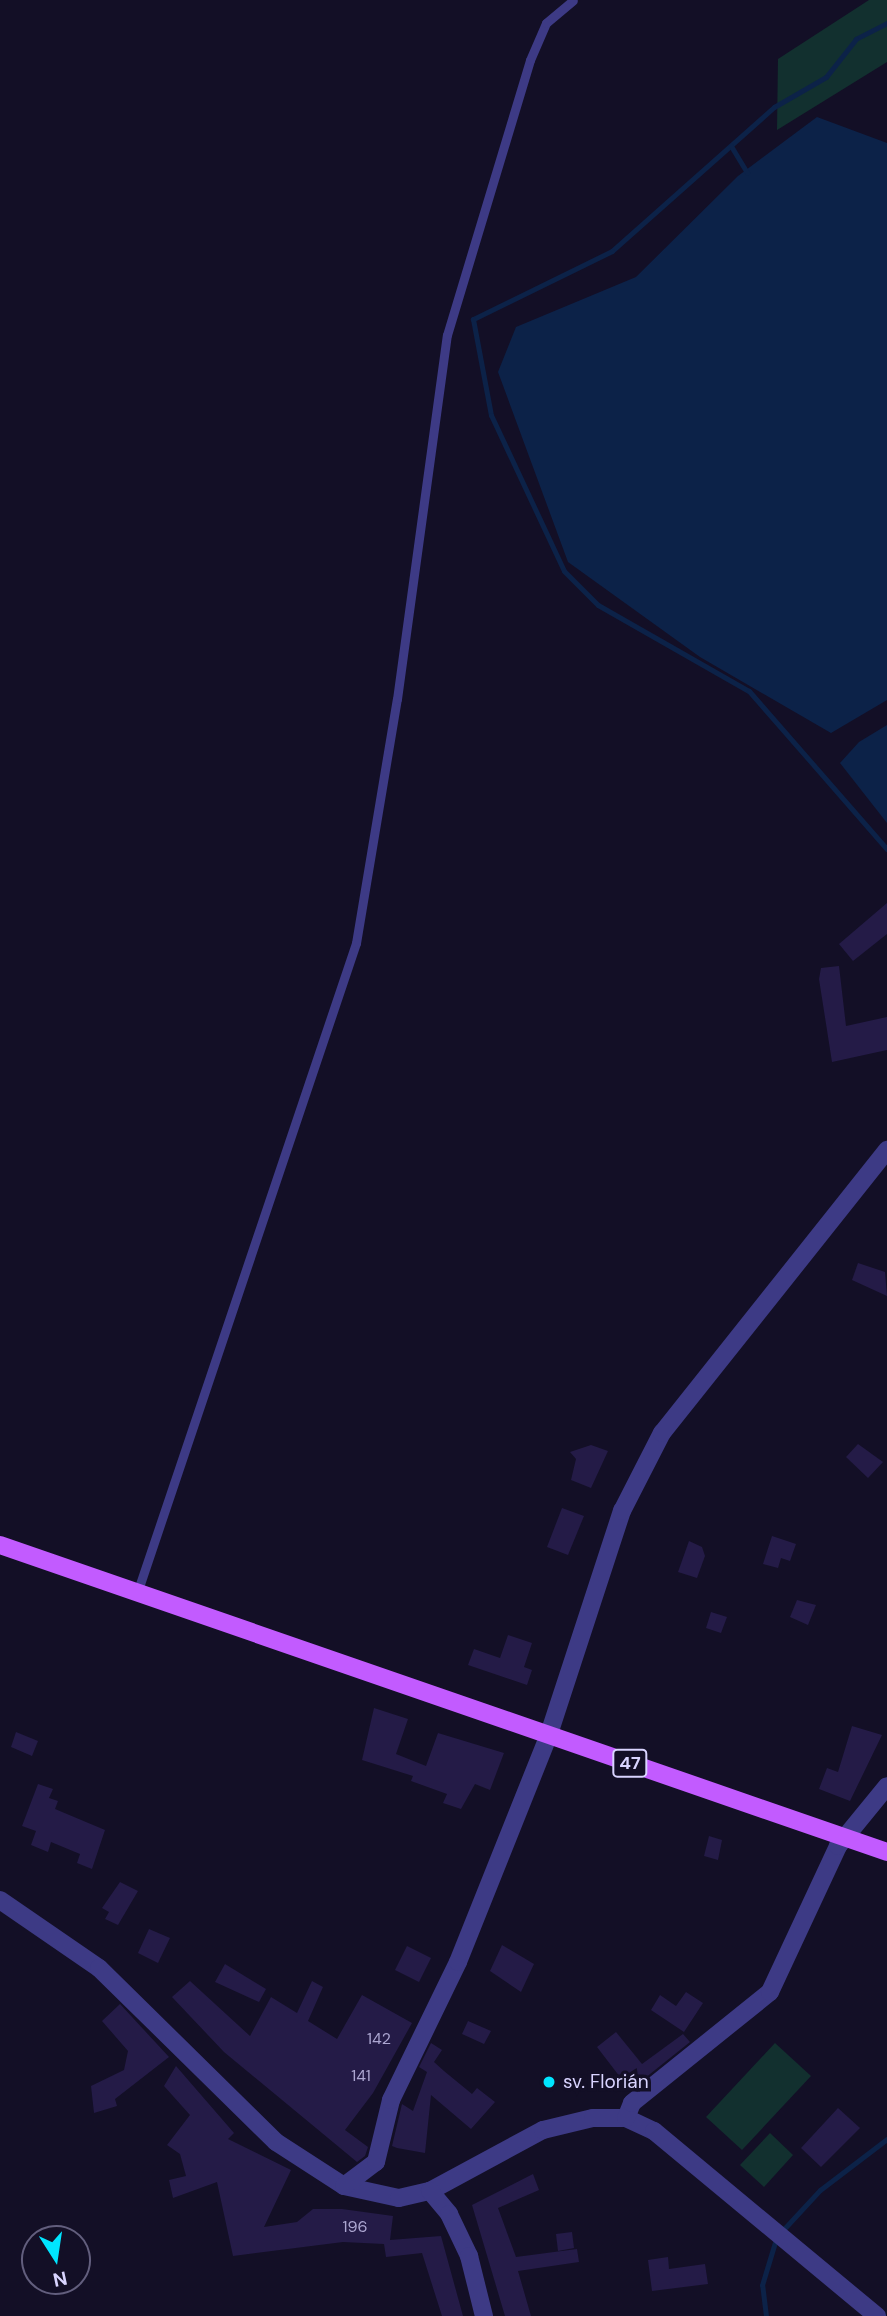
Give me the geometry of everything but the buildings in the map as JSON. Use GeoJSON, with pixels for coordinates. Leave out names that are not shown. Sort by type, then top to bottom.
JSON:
{"type":"FeatureCollection","features":[{"type":"Feature","properties":{"kind":"main road","name":"47"},"geometry":{"type":"LineString","coordinates":[[0,1545],[887,1852]]}},
{"type":"Feature","properties":{"kind":"street"},"geometry":{"type":"LineString","coordinates":[[344,2186],[376,2162],[391,2101],[458,1962],[548,1734],[622,1511],[662,1433],[887,1150]]}},
{"type":"Feature","properties":{"kind":"street"},"geometry":{"type":"LineString","coordinates":[[626,2118],[632,2103],[770,1992],[827,1866],[845,1838],[887,1786]]}},
{"type":"Feature","properties":{"kind":"street"},"geometry":{"type":"LineString","coordinates":[[0,1900],[99,1968],[276,2142],[344,2186],[399,2198],[430,2191],[543,2130],[593,2118],[626,2118],[654,2132],[877,2316]]}},
{"type":"Feature","properties":{"kind":"street"},"geometry":{"type":"LineString","coordinates":[[430,2191],[449,2214],[469,2256],[484,2316]]}},
{"type":"Feature","properties":{"kind":"lane"},"geometry":{"type":"LineString","coordinates":[[137,1592],[356,943],[397,699],[447,335],[530,60],[546,23],[573,0]]}},
{"type":"Feature","properties":{"kind":"green space"},"geometry":{"type":"Polygon","coordinates":[[[869,0],[887,0],[887,62],[777,130],[778,59],[869,0]]]}},
{"type":"Feature","properties":{"kind":"green space"},"geometry":{"type":"Polygon","coordinates":[[[775,2043],[811,2076],[742,2150],[706,2117],[775,2043]]]}},
{"type":"Feature","properties":{"kind":"green space"},"geometry":{"type":"Polygon","coordinates":[[[770,2133],[793,2155],[764,2187],[740,2165],[770,2133]]]}},
{"type":"Feature","properties":{"kind":"water"},"geometry":{"type":"Polygon","coordinates":[[[817,117],[887,143],[887,700],[831,733],[700,657],[568,562],[498,372],[516,327],[636,277],[738,176],[817,117]]]}},
{"type":"Feature","properties":{"kind":"water"},"geometry":{"type":"Polygon","coordinates":[[[887,725],[887,823],[840,763],[859,742],[887,725]]]}},
{"type":"Feature","properties":{"kind":"waterway"},"geometry":{"type":"LineString","coordinates":[[887,23],[856,39],[826,77],[774,107],[612,251],[473,319],[491,415],[564,571],[598,605],[749,691],[887,849]]}},
{"type":"Feature","properties":{"kind":"waterway"},"geometry":{"type":"LineString","coordinates":[[731,146],[747,173]]}},
{"type":"Feature","properties":{"kind":"waterway"},"geometry":{"type":"LineString","coordinates":[[782,2231],[820,2190],[887,2139]]}},
{"type":"Feature","properties":{"kind":"waterway"},"geometry":{"type":"LineString","coordinates":[[766,2316],[762,2285],[776,2239]]}},
{"type":"Feature","properties":{"kind":"place","name":"sv. Florián"},"geometry":{"type":"Point","coordinates":[549,2082]}}]}
